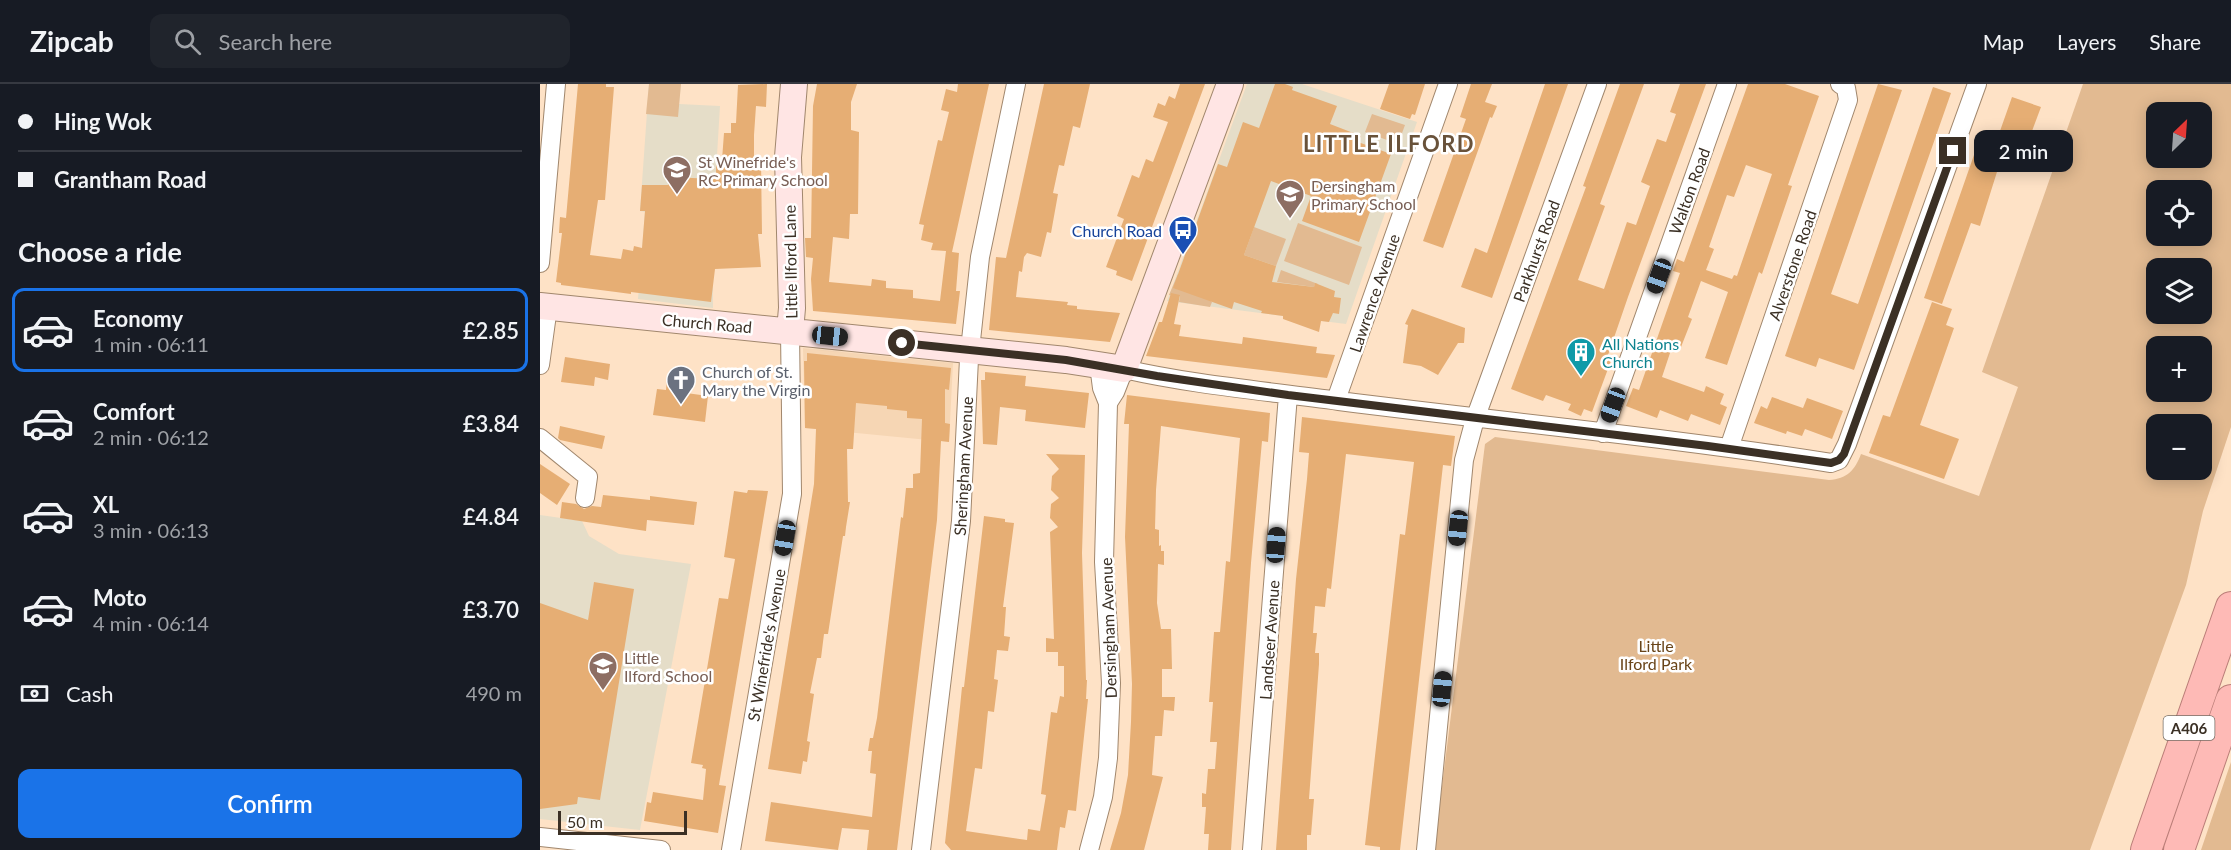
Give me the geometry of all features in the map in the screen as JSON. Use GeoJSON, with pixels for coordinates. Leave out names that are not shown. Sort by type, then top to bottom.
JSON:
{"type":"FeatureCollection","features":[{"type":"Feature","properties":{"kind":"highway","name":"A406"},"geometry":{"type":"LineString","coordinates":[[2146,850],[2231,607]]}},
{"type":"Feature","properties":{"kind":"highway","name":"A406"},"geometry":{"type":"LineString","coordinates":[[2179,850],[2231,700]]}},
{"type":"Feature","properties":{"kind":"main road","name":"Little Ilford Lane"},"geometry":{"type":"LineString","coordinates":[[790,332],[792,308],[788,157],[795,84]]}},
{"type":"Feature","properties":{"kind":"main road","name":"Dersingham Avenue"},"geometry":{"type":"LineString","coordinates":[[1112,367],[1230,84]]}},
{"type":"Feature","properties":{"kind":"main road","name":"Church Road"},"geometry":{"type":"LineString","coordinates":[[544,307],[969,350],[1112,367]]}},
{"type":"Feature","properties":{"kind":"street"},"geometry":{"type":"LineString","coordinates":[[540,263],[556,84]]}},
{"type":"Feature","properties":{"kind":"street","name":"Sheringham Avenue"},"geometry":{"type":"LineString","coordinates":[[921,850],[961,521],[969,350],[980,257],[1016,84]]}},
{"type":"Feature","properties":{"kind":"street","name":"Lawrence Avenue"},"geometry":{"type":"LineString","coordinates":[[1336,400],[1448,84]]}},
{"type":"Feature","properties":{"kind":"street","name":"Parkhurst Road"},"geometry":{"type":"LineString","coordinates":[[1425,850],[1464,460],[1474,419],[1597,84]]}},
{"type":"Feature","properties":{"kind":"street","name":"Walton Road"},"geometry":{"type":"LineString","coordinates":[[1603,433],[1727,84]]}},
{"type":"Feature","properties":{"kind":"street","name":"Alverstone Road"},"geometry":{"type":"LineString","coordinates":[[1729,448],[1848,100],[1846,88],[1840,84]]}},
{"type":"Feature","properties":{"kind":"street","name":"Church Road"},"geometry":{"type":"LineString","coordinates":[[1112,367],[1157,376],[1288,395],[1729,448],[1831,463],[1839,460],[1844,454],[1977,84]]}},
{"type":"Feature","properties":{"kind":"street"},"geometry":{"type":"LineString","coordinates":[[540,365],[544,307]]}},
{"type":"Feature","properties":{"kind":"street","name":"St Winefride's Avenue"},"geometry":{"type":"LineString","coordinates":[[731,850],[792,494],[790,332]]}},
{"type":"Feature","properties":{"kind":"street","name":"Dersingham Avenue"},"geometry":{"type":"LineString","coordinates":[[1089,850],[1103,797],[1108,758],[1111,683],[1104,562],[1108,403],[1102,388],[1112,367]]}},
{"type":"Feature","properties":{"kind":"street","name":"Landseer Avenue"},"geometry":{"type":"LineString","coordinates":[[1252,850],[1288,395]]}},
{"type":"Feature","properties":{"kind":"street"},"geometry":{"type":"LineString","coordinates":[[540,438],[588,477],[585,498]]}},
{"type":"Feature","properties":{"kind":"street"},"geometry":{"type":"LineString","coordinates":[[540,837],[603,847],[661,850]]}},
{"type":"Feature","properties":{"kind":"shaded area","name":"St Winefride's RC Primary School"},"geometry":{"type":"Polygon","coordinates":[[[649,84],[681,84],[679,104],[720,106],[716,172],[712,176],[713,308],[638,299],[645,212],[640,211],[649,84]]]}},
{"type":"Feature","properties":{"kind":"shaded area","name":"Dersingham Primary School"},"geometry":{"type":"Polygon","coordinates":[[[1247,84],[1302,84],[1417,122],[1346,324],[1167,301],[1247,84]]]}},
{"type":"Feature","properties":{"kind":"shaded area"},"geometry":{"type":"Polygon","coordinates":[[[803,348],[953,363],[949,442],[805,428],[803,348]]]}},
{"type":"Feature","properties":{"kind":"shaded area","name":"Little Ilford School"},"geometry":{"type":"Polygon","coordinates":[[[540,515],[582,521],[589,536],[619,554],[691,564],[640,830],[540,819],[540,515]]]}},
{"type":"Feature","properties":{"kind":"green space"},"geometry":{"type":"Polygon","coordinates":[[[649,84],[681,84],[678,117],[646,114],[649,84]]]}},
{"type":"Feature","properties":{"kind":"green space","name":"Little Ilford Park"},"geometry":{"type":"Polygon","coordinates":[[[2083,84],[2231,84],[2231,427],[2203,511],[2186,585],[2090,850],[1434,850],[1485,444],[1495,437],[1829,480],[1841,478],[1850,473],[1861,454],[1979,496],[2018,387],[1982,372],[2083,84]]]}},
{"type":"Feature","properties":{"kind":"green space"},"geometry":{"type":"Polygon","coordinates":[[[1372,114],[1405,125],[1398,144],[1365,132],[1372,114]]]}},
{"type":"Feature","properties":{"kind":"green space"},"geometry":{"type":"Polygon","coordinates":[[[1298,223],[1362,247],[1349,285],[1284,261],[1298,223]]]}},
{"type":"Feature","properties":{"kind":"green space"},"geometry":{"type":"Polygon","coordinates":[[[1254,227],[1286,239],[1276,266],[1244,255],[1254,227]]]}},
{"type":"Feature","properties":{"kind":"green space"},"geometry":{"type":"Polygon","coordinates":[[[1281,270],[1318,284],[1314,287],[1277,282],[1281,270]]]}},
{"type":"Feature","properties":{"kind":"green space"},"geometry":{"type":"Polygon","coordinates":[[[1178,274],[1184,276],[1212,302],[1210,307],[1179,302],[1180,296],[1169,295],[1178,274]]]}},
{"type":"Feature","properties":{"kind":"green space"},"geometry":{"type":"Polygon","coordinates":[[[2231,762],[2231,850],[2201,850],[2231,762]]]}},
{"type":"Feature","properties":{"kind":"building"},"geometry":{"type":"Polygon","coordinates":[[[578,84],[606,84],[606,87],[614,87],[605,200],[598,200],[590,255],[621,259],[623,249],[633,251],[634,246],[642,248],[645,211],[640,211],[642,185],[668,185],[668,177],[716,179],[716,160],[722,160],[724,133],[731,133],[731,123],[736,123],[738,85],[767,84],[766,107],[756,106],[754,135],[754,160],[761,161],[762,234],[758,234],[761,267],[715,269],[711,302],[561,285],[556,282],[562,233],[559,233],[560,217],[566,218],[578,84]]]}},
{"type":"Feature","properties":{"kind":"building"},"geometry":{"type":"Polygon","coordinates":[[[817,84],[857,84],[851,102],[851,130],[859,132],[858,214],[850,214],[849,239],[833,237],[829,282],[871,286],[872,279],[886,281],[886,288],[913,290],[913,298],[940,301],[946,251],[931,250],[933,243],[921,240],[924,225],[919,224],[938,140],[942,141],[949,112],[941,110],[946,89],[957,92],[958,84],[989,84],[952,252],[959,253],[956,291],[960,291],[956,324],[813,311],[811,279],[813,258],[806,257],[805,238],[811,238],[813,106],[817,84]]]}},
{"type":"Feature","properties":{"kind":"building"},"geometry":{"type":"Polygon","coordinates":[[[1044,84],[1090,84],[1080,128],[1073,126],[1064,166],[1059,165],[1053,193],[1058,194],[1051,233],[1047,232],[1041,257],[1027,253],[1024,257],[1022,272],[1019,271],[1016,297],[1068,302],[1067,305],[1077,306],[1077,309],[1120,313],[1110,342],[989,330],[996,257],[1006,258],[1044,84]]]}},
{"type":"Feature","properties":{"kind":"building"},"geometry":{"type":"Polygon","coordinates":[[[1180,84],[1205,84],[1132,281],[1116,275],[1117,271],[1106,267],[1124,219],[1117,216],[1132,175],[1139,178],[1146,159],[1153,162],[1168,122],[1153,117],[1158,103],[1165,106],[1169,96],[1175,99],[1180,84]]]}},
{"type":"Feature","properties":{"kind":"building","name":"Dersingham Primary School"},"geometry":{"type":"Polygon","coordinates":[[[1275,84],[1285,84],[1293,87],[1292,90],[1337,106],[1330,124],[1361,136],[1358,142],[1391,154],[1359,242],[1302,221],[1311,196],[1271,181],[1244,255],[1276,266],[1272,282],[1314,287],[1315,283],[1335,291],[1334,297],[1341,298],[1339,314],[1333,313],[1329,322],[1321,321],[1319,332],[1283,319],[1283,316],[1261,313],[1262,311],[1234,302],[1232,309],[1173,288],[1218,164],[1227,167],[1243,122],[1259,128],[1275,84]]]}},
{"type":"Feature","properties":{"kind":"building"},"geometry":{"type":"Polygon","coordinates":[[[1389,84],[1425,84],[1415,115],[1412,114],[1410,119],[1380,109],[1389,84]]]}},
{"type":"Feature","properties":{"kind":"building"},"geometry":{"type":"Polygon","coordinates":[[[1471,84],[1492,84],[1485,102],[1497,106],[1492,118],[1490,117],[1443,248],[1423,241],[1466,119],[1460,117],[1471,84]]]}},
{"type":"Feature","properties":{"kind":"building"},"geometry":{"type":"Polygon","coordinates":[[[1545,84],[1568,84],[1492,298],[1461,287],[1475,248],[1487,253],[1545,84]]]}},
{"type":"Feature","properties":{"kind":"building"},"geometry":{"type":"Polygon","coordinates":[[[1620,84],[1644,84],[1600,204],[1605,206],[1578,280],[1604,289],[1627,222],[1636,225],[1650,186],[1641,182],[1657,139],[1666,142],[1676,114],[1670,112],[1680,84],[1706,84],[1628,297],[1607,358],[1612,358],[1592,412],[1584,409],[1581,416],[1568,410],[1571,404],[1546,395],[1543,401],[1511,389],[1586,187],[1583,186],[1620,84]]]}},
{"type":"Feature","properties":{"kind":"building"},"geometry":{"type":"Polygon","coordinates":[[[1748,84],[1785,84],[1819,96],[1788,185],[1792,186],[1762,274],[1759,272],[1727,365],[1705,358],[1728,292],[1701,281],[1688,317],[1692,319],[1681,347],[1673,344],[1662,377],[1704,392],[1706,386],[1724,394],[1720,404],[1727,407],[1720,425],[1691,414],[1688,421],[1660,410],[1657,418],[1626,406],[1633,388],[1639,390],[1680,273],[1673,271],[1677,259],[1684,262],[1748,84]],[[1746,165],[1734,197],[1727,195],[1709,247],[1714,249],[1706,270],[1732,279],[1734,275],[1737,276],[1772,174],[1746,165]]]}},
{"type":"Feature","properties":{"kind":"building"},"geometry":{"type":"Polygon","coordinates":[[[1878,84],[1902,90],[1831,294],[1858,304],[1933,87],[1951,93],[1854,370],[1819,358],[1816,367],[1785,356],[1878,84]]]}},
{"type":"Feature","properties":{"kind":"building"},"geometry":{"type":"Polygon","coordinates":[[[2012,97],[2041,107],[2029,139],[2000,131],[2012,97]]]}},
{"type":"Feature","properties":{"kind":"building"},"geometry":{"type":"Polygon","coordinates":[[[1982,132],[2007,140],[1980,226],[1971,223],[1942,304],[1924,298],[1982,132]]]}},
{"type":"Feature","properties":{"kind":"building"},"geometry":{"type":"Polygon","coordinates":[[[1171,293],[1180,295],[1174,324],[1181,325],[1179,336],[1242,344],[1243,337],[1317,347],[1316,353],[1335,355],[1327,378],[1146,356],[1159,322],[1162,322],[1171,293]]]}},
{"type":"Feature","properties":{"kind":"building"},"geometry":{"type":"Polygon","coordinates":[[[1932,302],[1952,309],[1946,325],[1954,328],[1920,425],[1959,439],[1944,479],[1869,453],[1883,415],[1890,417],[1932,302]]]}},
{"type":"Feature","properties":{"kind":"building"},"geometry":{"type":"Polygon","coordinates":[[[1412,309],[1465,328],[1464,343],[1458,343],[1438,375],[1421,366],[1403,363],[1408,325],[1405,324],[1412,309]]]}},
{"type":"Feature","properties":{"kind":"building"},"geometry":{"type":"Polygon","coordinates":[[[807,353],[951,368],[949,390],[945,389],[945,423],[950,424],[949,442],[941,441],[937,520],[897,850],[867,850],[869,830],[842,828],[838,850],[765,841],[771,802],[872,817],[876,774],[870,773],[872,751],[868,751],[877,718],[906,488],[913,488],[913,474],[920,473],[922,419],[907,418],[907,411],[887,409],[887,406],[856,403],[853,449],[847,449],[848,502],[850,502],[828,634],[824,634],[821,658],[817,658],[810,693],[814,694],[807,741],[810,742],[807,762],[803,761],[801,774],[768,769],[814,484],[816,429],[805,428],[804,361],[807,361],[807,353]]]}},
{"type":"Feature","properties":{"kind":"building"},"geometry":{"type":"Polygon","coordinates":[[[565,357],[610,364],[608,380],[595,377],[594,386],[561,382],[565,357]]]}},
{"type":"Feature","properties":{"kind":"building"},"geometry":{"type":"Polygon","coordinates":[[[985,372],[1026,376],[1025,386],[1089,393],[1085,428],[1025,421],[1026,410],[1000,407],[997,445],[983,444],[981,380],[985,380],[985,372]]]}},
{"type":"Feature","properties":{"kind":"building","name":"Church of St. Mary the Virgin"},"geometry":{"type":"Polygon","coordinates":[[[667,378],[681,380],[679,392],[708,396],[705,422],[653,415],[657,389],[666,390],[667,378]]]}},
{"type":"Feature","properties":{"kind":"building"},"geometry":{"type":"Polygon","coordinates":[[[1127,395],[1270,413],[1268,442],[1262,441],[1251,563],[1231,850],[1208,850],[1209,834],[1204,834],[1206,807],[1202,807],[1202,793],[1206,794],[1208,769],[1215,769],[1217,742],[1210,742],[1213,702],[1209,702],[1214,632],[1220,632],[1226,561],[1230,562],[1240,438],[1161,426],[1155,529],[1159,530],[1159,546],[1161,545],[1161,551],[1164,551],[1164,565],[1158,564],[1157,603],[1161,629],[1171,629],[1172,669],[1162,669],[1162,697],[1175,697],[1174,711],[1164,710],[1162,736],[1155,736],[1152,775],[1163,777],[1144,850],[1110,850],[1121,813],[1128,775],[1131,722],[1132,684],[1125,537],[1129,424],[1124,424],[1127,395]]]}},
{"type":"Feature","properties":{"kind":"building"},"geometry":{"type":"Polygon","coordinates":[[[1772,397],[1803,408],[1807,398],[1843,411],[1832,439],[1805,429],[1802,436],[1787,431],[1786,434],[1754,423],[1761,406],[1767,409],[1772,397]]]}},
{"type":"Feature","properties":{"kind":"building"},"geometry":{"type":"Polygon","coordinates":[[[1302,417],[1455,436],[1451,466],[1443,465],[1400,850],[1380,850],[1380,847],[1365,845],[1400,534],[1405,535],[1414,462],[1346,454],[1331,589],[1327,588],[1325,607],[1315,606],[1313,633],[1317,633],[1315,653],[1319,653],[1319,664],[1309,799],[1314,799],[1311,835],[1307,835],[1307,850],[1276,850],[1296,579],[1309,453],[1299,452],[1302,417]]]}},
{"type":"Feature","properties":{"kind":"building"},"geometry":{"type":"Polygon","coordinates":[[[560,426],[605,436],[602,449],[560,440],[558,438],[560,426]]]}},
{"type":"Feature","properties":{"kind":"building"},"geometry":{"type":"Polygon","coordinates":[[[1046,454],[1085,455],[1082,553],[1086,699],[1088,699],[1076,811],[1068,810],[1065,828],[1060,827],[1057,850],[951,850],[945,843],[984,516],[1005,519],[1005,522],[1014,523],[1003,607],[1006,607],[1004,636],[1010,637],[1008,651],[997,650],[994,679],[998,680],[994,712],[988,711],[982,769],[975,768],[966,831],[1027,840],[1028,829],[1040,831],[1046,795],[1041,794],[1051,712],[1057,713],[1060,696],[1064,697],[1064,666],[1058,666],[1058,652],[1046,652],[1046,638],[1054,639],[1050,532],[1058,527],[1050,518],[1051,504],[1059,498],[1051,490],[1052,476],[1059,469],[1046,454]]]}},
{"type":"Feature","properties":{"kind":"building"},"geometry":{"type":"Polygon","coordinates":[[[540,464],[570,484],[557,505],[540,493],[540,464]]]}},
{"type":"Feature","properties":{"kind":"building"},"geometry":{"type":"Polygon","coordinates":[[[748,490],[768,491],[719,785],[726,786],[718,833],[644,821],[647,802],[651,803],[653,792],[703,800],[706,769],[702,768],[703,765],[691,763],[719,598],[728,599],[735,559],[724,557],[734,491],[747,493],[748,490]]]}},
{"type":"Feature","properties":{"kind":"building"},"geometry":{"type":"Polygon","coordinates":[[[603,495],[650,500],[650,496],[697,502],[694,525],[647,520],[646,531],[560,518],[562,502],[576,504],[584,509],[592,506],[601,507],[603,495]]]}},
{"type":"Feature","properties":{"kind":"building","name":"Little Ilford School"},"geometry":{"type":"Polygon","coordinates":[[[594,582],[634,589],[600,800],[578,797],[577,804],[540,809],[540,603],[588,620],[594,582]]]}},
{"type":"Feature","properties":{"kind":"place","name":"St Winefride's RC Primary School"},"geometry":{"type":"Point","coordinates":[677,196]}},
{"type":"Feature","properties":{"kind":"place","name":"Dersingham Primary School"},"geometry":{"type":"Point","coordinates":[1290,220]}},
{"type":"Feature","properties":{"kind":"place","name":"Church Road"},"geometry":{"type":"Point","coordinates":[1183,256]}},
{"type":"Feature","properties":{"kind":"place","name":"All Nations Church"},"geometry":{"type":"Point","coordinates":[1581,378]}},
{"type":"Feature","properties":{"kind":"place","name":"Church of St. Mary the Virgin"},"geometry":{"type":"Point","coordinates":[681,406]}},
{"type":"Feature","properties":{"kind":"place","name":"Little Ilford School"},"geometry":{"type":"Point","coordinates":[603,692]}},
{"type":"Feature","properties":{"kind":"district","name":"LITTLE ILFORD"},"geometry":{"type":"Point","coordinates":[1389,143]}},
{"type":"Feature","properties":{"kind":"route"},"geometry":{"type":"LineString","coordinates":[[902,343],[1066,360],[1288,395],[1831,463],[1839,460],[1844,454],[1953,151]]}}]}
